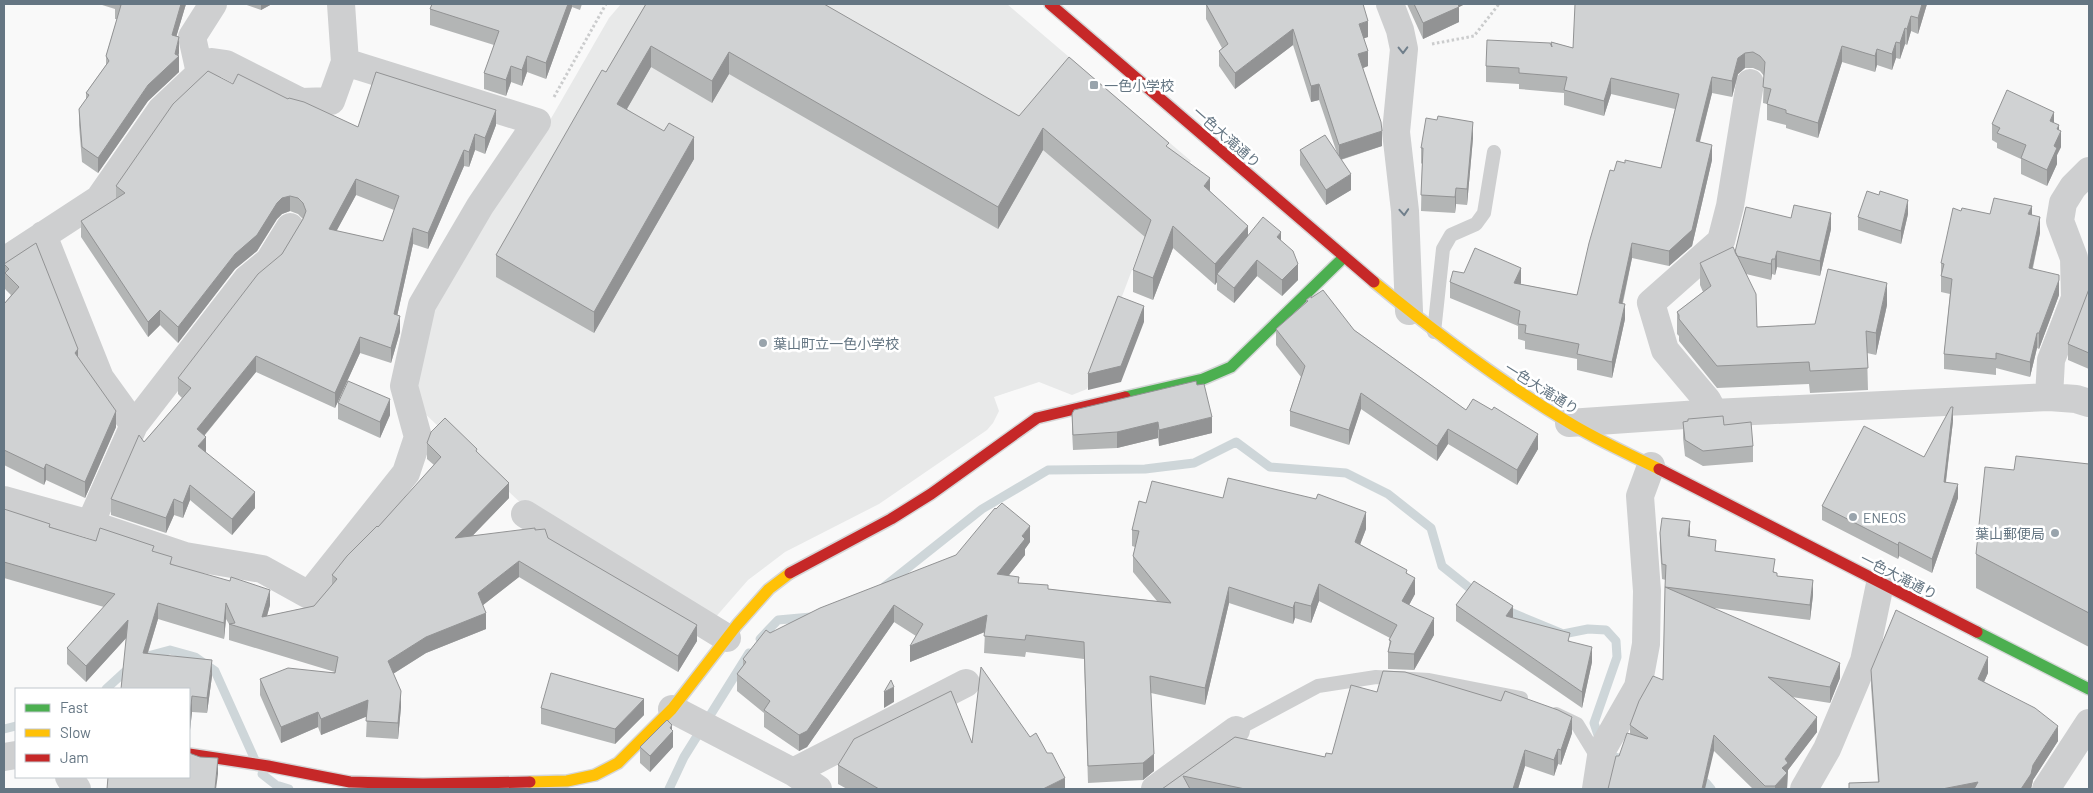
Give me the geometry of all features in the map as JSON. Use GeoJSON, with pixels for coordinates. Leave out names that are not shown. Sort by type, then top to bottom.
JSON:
{"type":"FeatureCollection","features":[{"type":"Feature","properties":{"kind":"street"},"geometry":{"type":"LineString","coordinates":[[200,73],[192,37],[213,4]]}},
{"type":"Feature","properties":{"kind":"street"},"geometry":{"type":"LineString","coordinates":[[4,261],[99,199],[161,110],[212,62],[226,64],[302,102],[331,101],[345,62],[341,4]]}},
{"type":"Feature","properties":{"kind":"street","name":"一色大滝通り"},"geometry":{"type":"LineString","coordinates":[[1050,4],[1344,257],[1434,332],[1496,377],[1569,423],[1880,584],[2089,689]]}},
{"type":"Feature","properties":{"kind":"street"},"geometry":{"type":"LineString","coordinates":[[1390,4],[1400,30],[1404,49],[1396,132],[1405,212],[1409,311]]}},
{"type":"Feature","properties":{"kind":"street"},"geometry":{"type":"LineString","coordinates":[[4,500],[90,524],[185,556],[262,569],[309,595],[406,473],[418,437],[404,386],[422,305],[480,206],[537,122],[345,62]]}},
{"type":"Feature","properties":{"kind":"street"},"geometry":{"type":"LineString","coordinates":[[1714,413],[1707,400],[1665,350],[1651,303],[1722,241],[1730,206],[1750,83]]}},
{"type":"Feature","properties":{"kind":"street"},"geometry":{"type":"LineString","coordinates":[[2048,397],[2051,360],[2075,298],[2074,258],[2060,221],[2063,204],[2073,186],[2089,171]]}},
{"type":"Feature","properties":{"kind":"street"},"geometry":{"type":"LineString","coordinates":[[90,524],[134,424],[247,279],[269,261],[290,227]]}},
{"type":"Feature","properties":{"kind":"street"},"geometry":{"type":"LineString","coordinates":[[42,235],[100,378],[134,424]]}},
{"type":"Feature","properties":{"kind":"street"},"geometry":{"type":"LineString","coordinates":[[190,754],[240,761],[350,782],[424,784],[567,781],[595,775],[618,763],[680,713],[727,638],[769,589],[791,572],[891,520],[931,494],[1037,418],[1203,379],[1231,367],[1344,257]]}},
{"type":"Feature","properties":{"kind":"street"},"geometry":{"type":"LineString","coordinates":[[1569,423],[1714,413],[2048,397],[2076,398],[2089,403]]}},
{"type":"Feature","properties":{"kind":"street"},"geometry":{"type":"LineString","coordinates":[[1600,767],[1616,724],[1638,687],[1646,644],[1647,591],[1640,496],[1651,466]]}},
{"type":"Feature","properties":{"kind":"street"},"geometry":{"type":"LineString","coordinates":[[524,514],[727,638]]}},
{"type":"Feature","properties":{"kind":"street"},"geometry":{"type":"LineString","coordinates":[[1804,789],[1827,749],[1864,661],[1880,584]]}},
{"type":"Feature","properties":{"kind":"street"},"geometry":{"type":"LineString","coordinates":[[793,772],[966,683]]}},
{"type":"Feature","properties":{"kind":"street"},"geometry":{"type":"LineString","coordinates":[[680,713],[793,772],[818,789]]}},
{"type":"Feature","properties":{"kind":"street"},"geometry":{"type":"LineString","coordinates":[[2046,789],[2089,723]]}},
{"type":"Feature","properties":{"kind":"street"},"geometry":{"type":"LineString","coordinates":[[1155,789],[1236,730]]}},
{"type":"Feature","properties":{"kind":"street"},"geometry":{"type":"LineString","coordinates":[[70,778],[77,789]]}},
{"type":"Feature","properties":{"kind":"lane"},"geometry":{"type":"LineString","coordinates":[[1434,332],[1443,249],[1451,235],[1476,224],[1484,213],[1494,152]]}},
{"type":"Feature","properties":{"kind":"lane"},"geometry":{"type":"LineString","coordinates":[[1236,730],[1318,686],[1376,676],[1429,680],[1525,699],[1577,724],[1600,767]]}},
{"type":"Feature","properties":{"kind":"path"},"geometry":{"type":"LineString","coordinates":[[537,122],[548,109],[606,4]]}},
{"type":"Feature","properties":{"kind":"path"},"geometry":{"type":"LineString","coordinates":[[1404,49],[1474,36],[1499,4]]}},
{"type":"Feature","properties":{"kind":"shaded area","name":"葉山町立一色小学校"},"geometry":{"type":"Polygon","coordinates":[[[621,4],[1007,4],[1191,161],[1155,209],[1087,389],[1072,395],[1039,382],[994,397],[999,411],[987,430],[879,504],[785,552],[748,580],[714,619],[523,505],[408,398],[432,305],[510,170],[519,174],[609,18],[621,4]]]}},
{"type":"Feature","properties":{"kind":"building"},"geometry":{"type":"Polygon","coordinates":[[[117,4],[181,4],[172,35],[179,37],[175,54],[179,56],[148,85],[98,158],[82,147],[79,109],[89,95],[86,93],[109,61],[106,56],[121,5],[117,4]]]}},
{"type":"Feature","properties":{"kind":"building"},"geometry":{"type":"Polygon","coordinates":[[[432,4],[568,4],[546,63],[527,56],[522,70],[511,66],[506,80],[484,73],[499,31],[430,9],[432,4]]]}},
{"type":"Feature","properties":{"kind":"building"},"geometry":{"type":"Polygon","coordinates":[[[646,4],[824,4],[1019,116],[1069,57],[1169,143],[1166,146],[1210,178],[1204,186],[1248,226],[1215,264],[1173,226],[1153,278],[1133,270],[1151,220],[1043,128],[998,207],[729,52],[712,81],[651,46],[617,104],[664,131],[669,123],[694,137],[594,312],[496,255],[602,70],[606,72],[646,4]]]}},
{"type":"Feature","properties":{"kind":"building"},"geometry":{"type":"Polygon","coordinates":[[[1206,4],[1363,4],[1368,21],[1359,24],[1368,51],[1358,54],[1381,122],[1382,131],[1339,145],[1319,84],[1311,86],[1293,29],[1235,73],[1219,51],[1228,44],[1206,4]]]}},
{"type":"Feature","properties":{"kind":"building"},"geometry":{"type":"Polygon","coordinates":[[[1414,4],[1458,4],[1459,7],[1423,23],[1414,4]]]}},
{"type":"Feature","properties":{"kind":"building"},"geometry":{"type":"Polygon","coordinates":[[[1575,4],[1922,4],[1918,18],[1911,16],[1900,43],[1896,42],[1892,54],[1877,49],[1875,56],[1842,46],[1818,123],[1786,113],[1786,110],[1767,104],[1771,89],[1763,87],[1765,62],[1753,52],[1745,53],[1738,58],[1732,81],[1712,77],[1696,141],[1712,145],[1692,230],[1669,251],[1632,243],[1619,303],[1625,304],[1612,362],[1577,354],[1579,344],[1525,333],[1526,325],[1518,324],[1520,311],[1450,282],[1453,271],[1464,273],[1475,248],[1521,268],[1514,283],[1577,295],[1589,243],[1610,170],[1614,171],[1617,161],[1625,163],[1625,160],[1661,168],[1679,94],[1611,78],[1604,101],[1564,90],[1567,77],[1519,73],[1519,68],[1486,66],[1487,40],[1550,43],[1552,47],[1551,42],[1573,48],[1575,4]]]}},
{"type":"Feature","properties":{"kind":"building"},"geometry":{"type":"Polygon","coordinates":[[[208,71],[233,84],[238,74],[288,99],[304,102],[358,127],[376,72],[496,110],[485,138],[475,134],[469,152],[464,150],[428,233],[413,228],[394,314],[400,316],[391,348],[360,337],[335,393],[256,356],[197,429],[206,437],[198,446],[255,492],[232,519],[190,485],[183,503],[174,499],[166,518],[111,499],[139,435],[144,442],[191,388],[178,378],[258,274],[282,254],[306,211],[303,203],[298,198],[290,196],[282,198],[257,235],[235,254],[178,327],[160,310],[148,322],[81,221],[125,193],[116,186],[173,104],[208,71]],[[356,179],[329,229],[383,241],[399,196],[356,179]]]}},
{"type":"Feature","properties":{"kind":"building"},"geometry":{"type":"Polygon","coordinates":[[[2007,90],[2054,112],[2050,121],[2059,125],[2057,129],[2061,131],[2054,146],[2057,148],[2047,170],[2021,158],[2026,145],[1997,133],[2000,128],[1992,124],[2007,90]]]}},
{"type":"Feature","properties":{"kind":"building"},"geometry":{"type":"Polygon","coordinates":[[[1438,116],[1473,122],[1467,189],[1456,188],[1455,197],[1421,195],[1423,148],[1421,148],[1426,118],[1437,120],[1438,116]]]}},
{"type":"Feature","properties":{"kind":"building"},"geometry":{"type":"Polygon","coordinates":[[[1325,135],[1351,174],[1326,190],[1300,150],[1325,135]]]}},
{"type":"Feature","properties":{"kind":"building"},"geometry":{"type":"Polygon","coordinates":[[[1867,191],[1879,195],[1880,191],[1908,200],[1901,231],[1858,217],[1867,191]]]}},
{"type":"Feature","properties":{"kind":"building"},"geometry":{"type":"Polygon","coordinates":[[[1994,198],[2032,206],[2028,214],[2040,217],[2029,268],[2059,275],[2059,280],[2039,333],[2037,333],[2030,362],[1996,353],[1996,359],[1944,354],[1952,279],[1941,276],[1944,264],[1941,263],[1953,208],[1961,211],[1962,208],[1990,214],[1994,198]]]}},
{"type":"Feature","properties":{"kind":"building"},"geometry":{"type":"Polygon","coordinates":[[[1794,205],[1831,213],[1820,261],[1777,251],[1775,259],[1772,259],[1771,264],[1737,256],[1735,252],[1746,207],[1791,218],[1794,205]]]}},
{"type":"Feature","properties":{"kind":"building"},"geometry":{"type":"Polygon","coordinates":[[[1263,217],[1281,232],[1277,237],[1293,251],[1298,264],[1282,280],[1257,260],[1234,288],[1217,274],[1263,217]]]}},
{"type":"Feature","properties":{"kind":"building"},"geometry":{"type":"Polygon","coordinates":[[[36,243],[78,349],[75,353],[116,411],[85,482],[46,464],[44,469],[4,450],[4,304],[19,287],[5,273],[9,269],[4,264],[36,243]]]}},
{"type":"Feature","properties":{"kind":"building"},"geometry":{"type":"Polygon","coordinates":[[[1733,247],[1756,294],[1757,327],[1815,324],[1828,269],[1887,283],[1876,333],[1866,331],[1868,368],[1810,371],[1809,362],[1717,366],[1679,319],[1677,312],[1711,286],[1700,263],[1733,247]]]}},
{"type":"Feature","properties":{"kind":"building"},"geometry":{"type":"Polygon","coordinates":[[[2089,289],[2089,353],[2068,344],[2089,289]]]}},
{"type":"Feature","properties":{"kind":"building"},"geometry":{"type":"Polygon","coordinates":[[[1323,290],[1354,330],[1466,410],[1473,399],[1492,410],[1494,407],[1538,434],[1517,470],[1448,429],[1437,446],[1361,393],[1349,430],[1290,411],[1305,366],[1276,329],[1308,301],[1306,300],[1323,290]]]}},
{"type":"Feature","properties":{"kind":"building"},"geometry":{"type":"Polygon","coordinates":[[[1118,296],[1144,306],[1121,366],[1088,374],[1118,296]]]}},
{"type":"Feature","properties":{"kind":"building"},"geometry":{"type":"Polygon","coordinates":[[[348,381],[390,399],[380,422],[338,403],[348,381]]]}},
{"type":"Feature","properties":{"kind":"building"},"geometry":{"type":"Polygon","coordinates":[[[1196,381],[1197,385],[1204,384],[1212,417],[1159,430],[1158,422],[1117,432],[1073,435],[1072,414],[1074,410],[1196,381]]]}},
{"type":"Feature","properties":{"kind":"building"},"geometry":{"type":"Polygon","coordinates":[[[1951,407],[1953,407],[1944,482],[1958,484],[1932,559],[1899,542],[1898,545],[1822,506],[1864,426],[1924,457],[1951,407]]]}},
{"type":"Feature","properties":{"kind":"building"},"geometry":{"type":"Polygon","coordinates":[[[1723,416],[1724,425],[1751,422],[1753,446],[1703,451],[1685,440],[1683,422],[1688,421],[1688,419],[1723,416]]]}},
{"type":"Feature","properties":{"kind":"building"},"geometry":{"type":"Polygon","coordinates":[[[445,418],[509,483],[455,538],[535,528],[535,530],[545,529],[548,538],[697,625],[678,656],[519,561],[478,593],[486,613],[426,637],[388,661],[401,691],[398,723],[366,721],[368,700],[321,719],[318,712],[281,727],[260,679],[288,668],[335,673],[338,657],[229,624],[235,623],[226,603],[224,623],[158,603],[143,653],[212,660],[207,698],[192,696],[190,714],[190,688],[121,688],[128,620],[86,666],[67,648],[115,594],[4,562],[4,509],[50,524],[49,527],[96,541],[100,528],[154,546],[152,551],[172,557],[170,564],[230,581],[231,577],[270,590],[262,617],[314,606],[337,579],[332,575],[347,556],[378,527],[441,457],[427,443],[431,432],[445,418]]]}},
{"type":"Feature","properties":{"kind":"building"},"geometry":{"type":"Polygon","coordinates":[[[2016,456],[2089,464],[2089,613],[1976,554],[1985,467],[2014,470],[2016,456]]]}},
{"type":"Feature","properties":{"kind":"building"},"geometry":{"type":"Polygon","coordinates":[[[1228,478],[1316,499],[1318,494],[1366,512],[1355,542],[1407,570],[1406,573],[1415,578],[1402,601],[1434,618],[1414,654],[1388,652],[1391,641],[1389,640],[1397,625],[1319,584],[1311,606],[1295,602],[1293,608],[1229,587],[1205,688],[1150,676],[1154,754],[1143,763],[1088,766],[1084,642],[1026,635],[1025,640],[984,636],[987,615],[910,646],[923,624],[894,605],[807,731],[799,735],[764,710],[770,701],[737,674],[746,662],[743,659],[766,630],[770,633],[820,608],[956,555],[995,508],[1002,503],[1030,526],[1022,536],[1025,539],[997,574],[1019,577],[1018,583],[1048,585],[1048,589],[1171,603],[1133,556],[1139,531],[1132,530],[1139,501],[1146,503],[1152,481],[1223,498],[1228,478]]]}},
{"type":"Feature","properties":{"kind":"building"},"geometry":{"type":"Polygon","coordinates":[[[1662,518],[1690,521],[1688,536],[1716,540],[1715,551],[1775,559],[1773,572],[1777,573],[1777,576],[1813,580],[1810,605],[1665,587],[1666,565],[1662,564],[1660,533],[1662,518]]]}},
{"type":"Feature","properties":{"kind":"building"},"geometry":{"type":"Polygon","coordinates":[[[1474,581],[1513,606],[1506,616],[1570,633],[1568,641],[1592,647],[1582,692],[1456,605],[1474,581]]]}},
{"type":"Feature","properties":{"kind":"building"},"geometry":{"type":"Polygon","coordinates":[[[1665,587],[1840,663],[1830,687],[1768,677],[1817,717],[1785,759],[1788,763],[1782,768],[1787,773],[1775,786],[1765,786],[1714,735],[1702,789],[1608,789],[1616,756],[1619,756],[1627,733],[1648,738],[1630,725],[1639,701],[1653,676],[1663,680],[1665,587]]]}},
{"type":"Feature","properties":{"kind":"building"},"geometry":{"type":"Polygon","coordinates":[[[1896,610],[1988,657],[1978,679],[2035,708],[2058,726],[2033,765],[2031,774],[2021,789],[1974,789],[1978,782],[1942,789],[1849,789],[1849,783],[1879,782],[1871,670],[1896,610]]]}},
{"type":"Feature","properties":{"kind":"building"},"geometry":{"type":"Polygon","coordinates":[[[981,667],[1030,737],[1036,733],[1047,753],[1052,753],[1065,778],[1043,789],[879,789],[838,765],[854,739],[951,691],[972,743],[981,667]]]}},
{"type":"Feature","properties":{"kind":"building"},"geometry":{"type":"Polygon","coordinates":[[[1383,671],[1405,672],[1501,701],[1505,691],[1558,710],[1572,717],[1561,750],[1558,749],[1554,760],[1525,750],[1513,789],[1245,789],[1183,776],[1190,789],[1162,789],[1235,737],[1325,757],[1326,753],[1332,754],[1351,685],[1377,692],[1383,671]]]}},
{"type":"Feature","properties":{"kind":"building"},"geometry":{"type":"Polygon","coordinates":[[[551,673],[644,699],[615,729],[541,708],[551,673]]]}},
{"type":"Feature","properties":{"kind":"building"},"geometry":{"type":"Polygon","coordinates":[[[891,680],[894,687],[884,692],[891,680]]]}},
{"type":"Feature","properties":{"kind":"building"},"geometry":{"type":"Polygon","coordinates":[[[667,720],[672,725],[670,728],[673,731],[650,756],[640,747],[667,720]]]}},
{"type":"Feature","properties":{"kind":"building"},"geometry":{"type":"Polygon","coordinates":[[[190,753],[200,757],[218,758],[215,789],[107,789],[108,778],[190,778],[190,753]]]}},
{"type":"Feature","properties":{"kind":"waterway"},"geometry":{"type":"LineString","coordinates":[[885,586],[982,509],[1048,470],[1145,469],[1194,463],[1236,442],[1270,467],[1346,473],[1388,494],[1431,528],[1442,566],[1477,594]]}},
{"type":"Feature","properties":{"kind":"waterway"},"geometry":{"type":"LineString","coordinates":[[1503,609],[1563,634],[1588,629],[1606,630],[1616,641],[1617,657],[1594,723],[1599,738],[1614,757],[1627,760]]}},
{"type":"Feature","properties":{"kind":"waterway"},"geometry":{"type":"LineString","coordinates":[[760,639],[778,620],[811,617]]}},
{"type":"Feature","properties":{"kind":"waterway"},"geometry":{"type":"LineString","coordinates":[[144,657],[170,650],[195,657],[215,671],[255,760]]}},
{"type":"Feature","properties":{"kind":"waterway"},"geometry":{"type":"LineString","coordinates":[[669,789],[684,757],[749,653]]}},
{"type":"Feature","properties":{"kind":"waterway"},"geometry":{"type":"LineString","coordinates":[[107,688],[130,667]]}},
{"type":"Feature","properties":{"kind":"waterway"},"geometry":{"type":"LineString","coordinates":[[4,729],[15,726]]}},
{"type":"Feature","properties":{"kind":"waterway"},"geometry":{"type":"LineString","coordinates":[[262,774],[276,785],[289,789]]}},
{"type":"Feature","properties":{"kind":"waterway"},"geometry":{"type":"LineString","coordinates":[[1697,781],[1706,783],[1711,789]]}},
{"type":"Feature","properties":{"kind":"traffic: fast"},"geometry":{"type":"LineString","coordinates":[[1125,397],[1203,379],[1231,367],[1344,257]]}},
{"type":"Feature","properties":{"kind":"traffic: fast"},"geometry":{"type":"LineString","coordinates":[[1977,632],[2089,689]]}},
{"type":"Feature","properties":{"kind":"traffic: slow"},"geometry":{"type":"LineString","coordinates":[[1374,282],[1444,338],[1517,390],[1579,429],[1659,469]]}},
{"type":"Feature","properties":{"kind":"traffic: slow"},"geometry":{"type":"LineString","coordinates":[[530,782],[567,781],[595,775],[618,763],[672,709],[737,625],[769,589],[790,573]]}},
{"type":"Feature","properties":{"kind":"traffic: jam"},"geometry":{"type":"LineString","coordinates":[[1050,4],[1374,282]]}},
{"type":"Feature","properties":{"kind":"traffic: jam"},"geometry":{"type":"LineString","coordinates":[[790,573],[891,519],[931,494],[1037,418],[1125,397]]}},
{"type":"Feature","properties":{"kind":"traffic: jam"},"geometry":{"type":"LineString","coordinates":[[1659,469],[1977,632]]}},
{"type":"Feature","properties":{"kind":"traffic: jam"},"geometry":{"type":"LineString","coordinates":[[190,754],[268,766],[350,782],[423,784],[530,782]]}},
{"type":"Feature","properties":{"kind":"place","name":"一色小学校"},"geometry":{"type":"Point","coordinates":[1094,85]}},
{"type":"Feature","properties":{"kind":"place","name":"葉山町立一色小学校"},"geometry":{"type":"Point","coordinates":[763,343]}},
{"type":"Feature","properties":{"kind":"place","name":"ENEOS"},"geometry":{"type":"Point","coordinates":[1853,517]}},
{"type":"Feature","properties":{"kind":"place","name":"葉山郵便局"},"geometry":{"type":"Point","coordinates":[2055,533]}}]}
